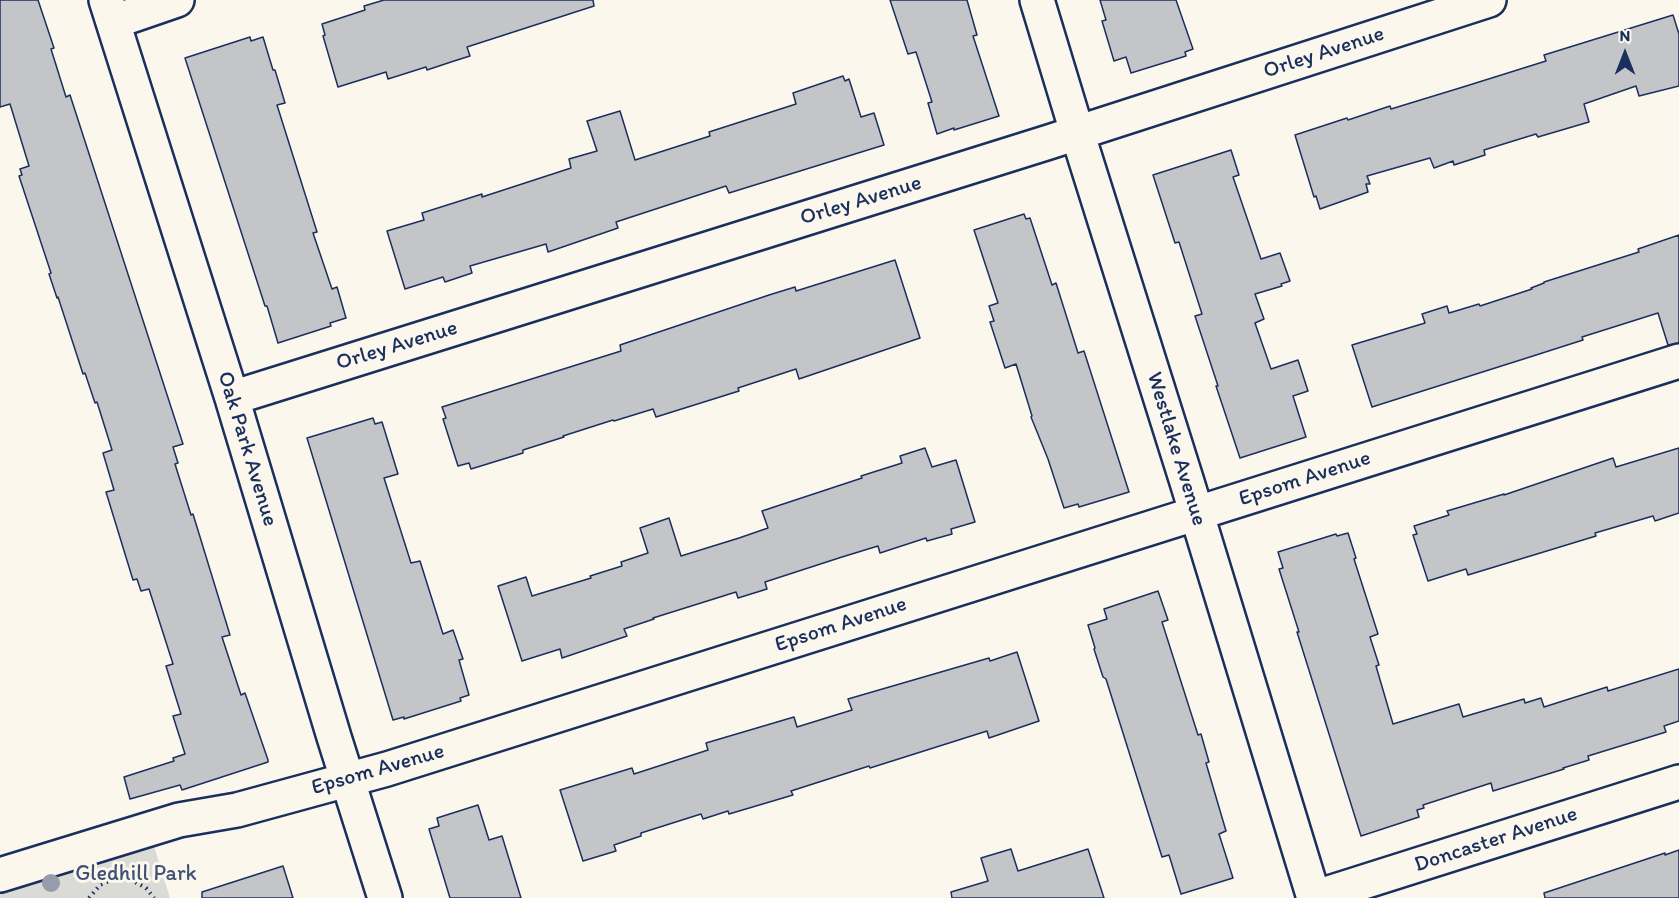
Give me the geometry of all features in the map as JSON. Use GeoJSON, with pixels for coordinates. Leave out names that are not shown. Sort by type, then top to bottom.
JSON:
{"type":"FeatureCollection","features":[{"type":"Feature","properties":{"kind":"street"},"geometry":{"type":"LineString","coordinates":[[109,11],[177,0]]}},
{"type":"Feature","properties":{"kind":"street","name":"Westlake Avenue"},"geometry":{"type":"LineString","coordinates":[[1037,0],[1314,898]]}},
{"type":"Feature","properties":{"kind":"street","name":"Orley Avenue"},"geometry":{"type":"LineString","coordinates":[[232,398],[1489,0]]}},
{"type":"Feature","properties":{"kind":"street","name":"Oak Park Avenue"},"geometry":{"type":"LineString","coordinates":[[109,11],[232,398],[385,898]]}},
{"type":"Feature","properties":{"kind":"street","name":"Epsom Avenue"},"geometry":{"type":"LineString","coordinates":[[0,875],[179,820],[237,810],[348,780],[1679,361]]}},
{"type":"Feature","properties":{"kind":"street","name":"Doncaster Avenue"},"geometry":{"type":"LineString","coordinates":[[1314,898],[1679,782]]}},
{"type":"Feature","properties":{"kind":"path"},"geometry":{"type":"LineString","coordinates":[[89,898],[100,885],[111,880],[123,879],[146,888],[154,898]]}},
{"type":"Feature","properties":{"kind":"green space","name":"Gledhill Park"},"geometry":{"type":"Polygon","coordinates":[[[153,843],[170,898],[0,898],[0,892],[153,843]]]}},
{"type":"Feature","properties":{"kind":"building"},"geometry":{"type":"Polygon","coordinates":[[[0,0],[38,0],[54,48],[51,49],[66,97],[70,95],[183,444],[173,447],[178,463],[175,464],[191,515],[193,514],[230,635],[222,637],[241,695],[245,693],[268,760],[268,762],[182,790],[180,785],[130,799],[124,777],[174,761],[173,758],[185,754],[173,716],[181,714],[166,666],[173,664],[149,589],[141,591],[137,579],[133,580],[106,492],[114,490],[103,453],[112,450],[97,402],[95,403],[85,373],[83,374],[57,298],[19,176],[22,175],[20,169],[29,166],[10,104],[0,107],[0,0]]]}},
{"type":"Feature","properties":{"kind":"building"},"geometry":{"type":"Polygon","coordinates":[[[384,0],[593,0],[594,6],[467,47],[470,56],[427,70],[426,67],[388,79],[386,72],[338,87],[323,36],[325,35],[322,24],[365,10],[364,6],[384,0]]]}},
{"type":"Feature","properties":{"kind":"building"},"geometry":{"type":"Polygon","coordinates":[[[890,0],[967,0],[977,35],[973,36],[999,116],[937,134],[928,103],[932,102],[916,52],[908,54],[890,0]]]}},
{"type":"Feature","properties":{"kind":"building"},"geometry":{"type":"Polygon","coordinates":[[[1100,0],[1176,0],[1193,49],[1185,52],[1186,56],[1131,73],[1126,57],[1114,61],[1102,21],[1106,20],[1100,0]]]}},
{"type":"Feature","properties":{"kind":"building"},"geometry":{"type":"Polygon","coordinates":[[[1673,15],[1679,34],[1679,86],[1639,96],[1636,86],[1584,104],[1589,122],[1538,137],[1536,134],[1484,150],[1485,155],[1454,165],[1453,161],[1434,168],[1430,158],[1367,176],[1370,184],[1366,184],[1368,192],[1320,209],[1316,196],[1314,197],[1295,135],[1390,106],[1391,109],[1546,61],[1544,55],[1673,15]]]}},
{"type":"Feature","properties":{"kind":"building"},"geometry":{"type":"Polygon","coordinates":[[[250,37],[251,41],[263,37],[273,70],[275,70],[285,103],[277,105],[317,232],[313,233],[332,289],[337,287],[346,318],[330,323],[331,326],[278,343],[185,58],[250,37]]]}},
{"type":"Feature","properties":{"kind":"building"},"geometry":{"type":"Polygon","coordinates":[[[843,76],[845,81],[849,79],[861,117],[874,113],[884,145],[729,193],[726,186],[616,222],[618,228],[548,252],[546,244],[470,266],[472,273],[445,282],[443,277],[405,289],[387,231],[424,220],[422,213],[482,194],[482,197],[571,168],[569,159],[597,151],[587,121],[620,111],[635,160],[710,136],[709,132],[796,104],[793,93],[843,76]]]}},
{"type":"Feature","properties":{"kind":"building"},"geometry":{"type":"Polygon","coordinates":[[[1231,150],[1239,175],[1233,177],[1261,259],[1280,253],[1290,281],[1281,284],[1282,286],[1255,294],[1264,319],[1255,323],[1271,369],[1298,360],[1308,391],[1293,396],[1306,437],[1240,458],[1195,316],[1202,314],[1179,242],[1175,243],[1153,175],[1231,150]]]}},
{"type":"Feature","properties":{"kind":"building"},"geometry":{"type":"Polygon","coordinates":[[[1024,214],[1026,219],[1030,218],[1052,285],[1056,283],[1078,353],[1084,351],[1129,492],[1079,507],[1078,504],[1064,508],[1031,417],[1016,364],[1005,368],[990,322],[994,321],[989,306],[998,303],[974,230],[1024,214]]]}},
{"type":"Feature","properties":{"kind":"building"},"geometry":{"type":"Polygon","coordinates":[[[1679,235],[1679,343],[1668,345],[1658,313],[1582,337],[1583,340],[1372,407],[1352,345],[1425,323],[1422,314],[1447,306],[1449,313],[1479,304],[1480,306],[1532,289],[1544,282],[1639,252],[1638,249],[1679,235]]]}},
{"type":"Feature","properties":{"kind":"building"},"geometry":{"type":"Polygon","coordinates":[[[895,260],[920,338],[799,379],[796,369],[738,388],[739,391],[656,417],[653,409],[563,436],[523,450],[523,453],[471,469],[469,463],[458,466],[443,419],[446,418],[442,407],[621,351],[620,345],[769,295],[795,287],[796,291],[895,260]]]}},
{"type":"Feature","properties":{"kind":"building"},"geometry":{"type":"Polygon","coordinates":[[[373,418],[375,424],[382,422],[398,474],[384,478],[411,563],[420,561],[443,634],[453,630],[463,659],[459,660],[469,695],[460,698],[461,701],[404,719],[404,717],[393,720],[307,438],[373,418]]]}},
{"type":"Feature","properties":{"kind":"building"},"geometry":{"type":"Polygon","coordinates":[[[925,448],[932,467],[956,460],[975,522],[951,529],[952,534],[927,541],[926,538],[880,553],[878,546],[842,557],[765,582],[767,589],[738,598],[736,592],[653,618],[624,629],[627,636],[562,658],[560,649],[522,661],[498,586],[526,577],[532,596],[622,566],[621,562],[648,553],[640,528],[669,518],[681,556],[739,538],[768,528],[762,511],[902,463],[900,456],[925,448]]]}},
{"type":"Feature","properties":{"kind":"building"},"geometry":{"type":"Polygon","coordinates":[[[1679,448],[1679,513],[1655,521],[1653,516],[1595,533],[1596,536],[1468,575],[1466,569],[1428,581],[1413,535],[1417,534],[1414,526],[1449,515],[1447,511],[1504,495],[1613,458],[1616,467],[1679,448]]]}},
{"type":"Feature","properties":{"kind":"building"},"geometry":{"type":"Polygon","coordinates":[[[1348,533],[1378,634],[1370,637],[1393,724],[1459,704],[1463,717],[1524,699],[1525,703],[1541,698],[1544,707],[1607,687],[1608,691],[1679,669],[1679,721],[1664,726],[1666,732],[1588,756],[1589,760],[1564,769],[1493,791],[1491,783],[1423,805],[1424,808],[1417,810],[1419,817],[1361,836],[1297,632],[1299,632],[1279,569],[1283,568],[1278,552],[1336,534],[1337,536],[1348,533]]]}},
{"type":"Feature","properties":{"kind":"building"},"geometry":{"type":"Polygon","coordinates":[[[1158,591],[1168,620],[1162,622],[1198,735],[1201,734],[1209,762],[1206,763],[1226,831],[1219,834],[1233,878],[1181,894],[1169,855],[1162,857],[1088,625],[1107,619],[1104,609],[1158,591]]]}},
{"type":"Feature","properties":{"kind":"building"},"geometry":{"type":"Polygon","coordinates":[[[1017,652],[1039,721],[989,738],[987,731],[870,768],[869,766],[791,791],[793,795],[729,814],[728,811],[703,819],[701,814],[641,833],[641,836],[614,845],[616,851],[583,861],[560,790],[632,768],[634,774],[708,750],[706,743],[794,717],[797,727],[852,710],[848,699],[1017,652]]]}},
{"type":"Feature","properties":{"kind":"building"},"geometry":{"type":"Polygon","coordinates":[[[478,805],[489,840],[502,836],[521,898],[450,898],[429,829],[439,826],[437,818],[478,805]]]}},
{"type":"Feature","properties":{"kind":"building"},"geometry":{"type":"Polygon","coordinates":[[[1011,849],[1018,871],[1088,849],[1104,898],[952,898],[951,892],[988,881],[981,858],[1011,849]]]}},
{"type":"Feature","properties":{"kind":"building"},"geometry":{"type":"Polygon","coordinates":[[[1679,850],[1679,898],[1545,898],[1544,893],[1679,850]]]}},
{"type":"Feature","properties":{"kind":"building"},"geometry":{"type":"Polygon","coordinates":[[[283,866],[293,898],[202,898],[202,892],[283,866]]]}}]}
